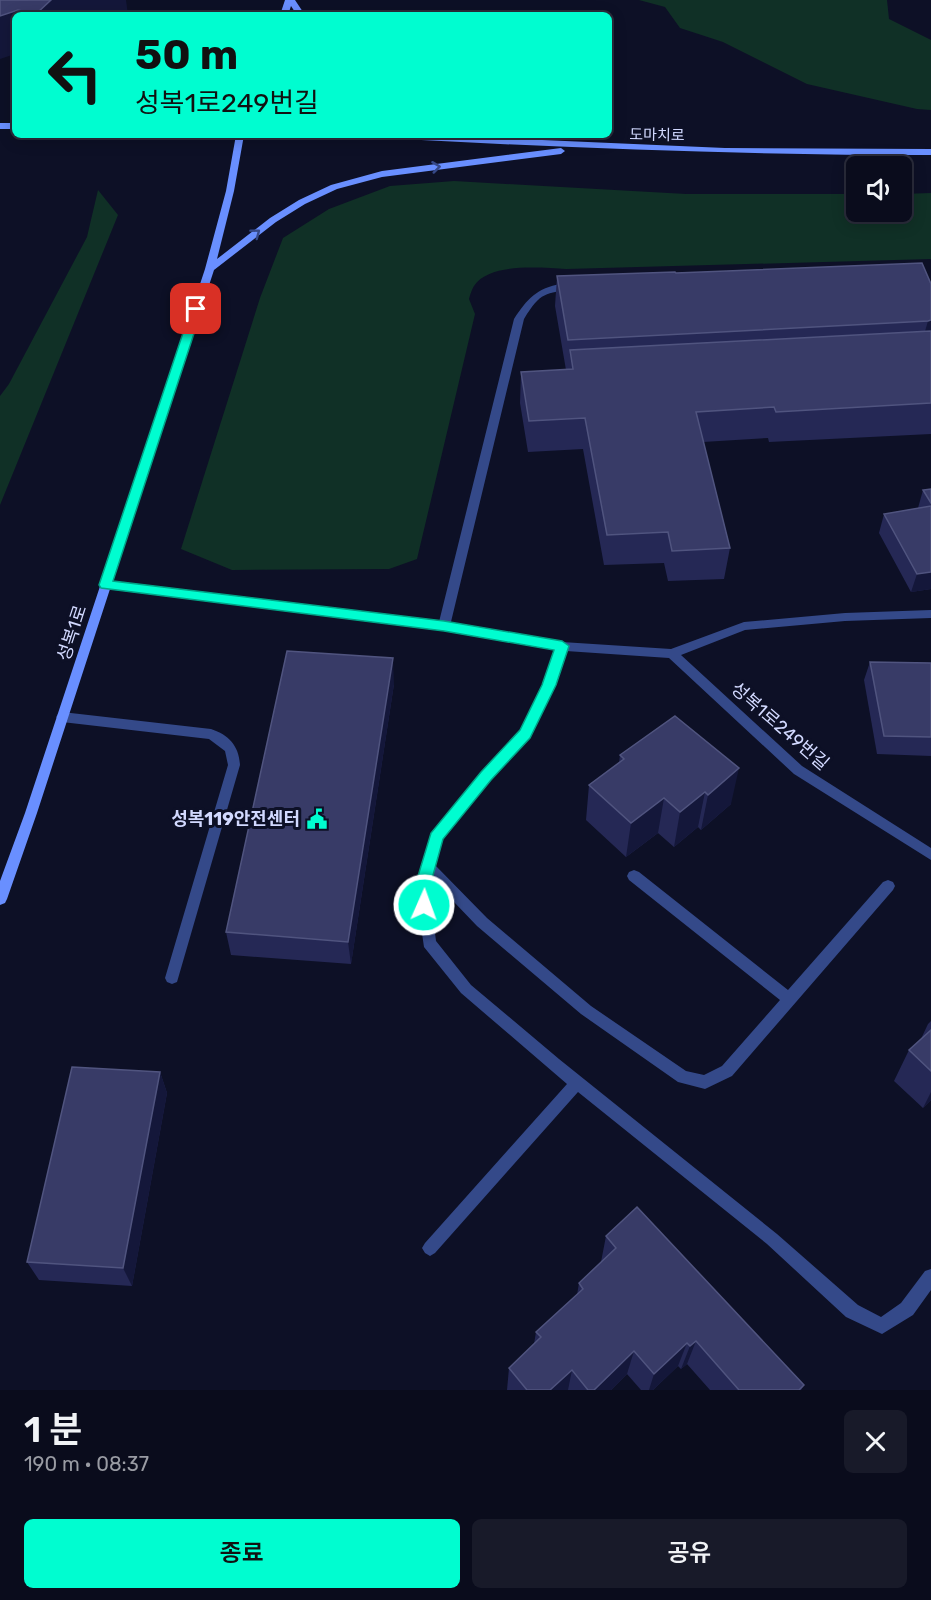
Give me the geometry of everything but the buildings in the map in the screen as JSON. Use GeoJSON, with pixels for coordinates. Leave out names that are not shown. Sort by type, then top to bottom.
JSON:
{"type":"FeatureCollection","features":[{"type":"Feature","properties":{"kind":"main road","name":"성복1로"},"geometry":{"type":"LineString","coordinates":[[0,899],[32,813],[210,269],[230,191],[239,138]]}},
{"type":"Feature","properties":{"kind":"main road","name":"도마치로"},"geometry":{"type":"LineString","coordinates":[[434,138],[591,147],[844,153],[931,152]]}},
{"type":"Feature","properties":{"kind":"main road"},"geometry":{"type":"LineString","coordinates":[[553,138],[591,147]]}},
{"type":"Feature","properties":{"kind":"main road"},"geometry":{"type":"LineString","coordinates":[[210,269],[273,220],[302,202],[334,187],[382,174],[591,147]]}},
{"type":"Feature","properties":{"kind":"street"},"geometry":{"type":"LineString","coordinates":[[444,626],[519,319],[529,302],[541,290],[584,286]]}},
{"type":"Feature","properties":{"kind":"street"},"geometry":{"type":"LineString","coordinates":[[506,379],[517,378]]}},
{"type":"Feature","properties":{"kind":"street"},"geometry":{"type":"LineString","coordinates":[[106,585],[444,626],[562,646],[672,654],[744,626],[845,617],[931,614]]}},
{"type":"Feature","properties":{"kind":"street"},"geometry":{"type":"LineString","coordinates":[[562,646],[549,685],[525,734],[486,776],[437,837],[422,886],[429,943],[466,989],[772,1239],[852,1311],[882,1326],[907,1309],[931,1276]]}},
{"type":"Feature","properties":{"kind":"street","name":"성복1로249번길"},"geometry":{"type":"LineString","coordinates":[[672,654],[798,770],[931,855]]}},
{"type":"Feature","properties":{"kind":"street"},"geometry":{"type":"LineString","coordinates":[[62,717],[202,732],[222,739],[234,754],[234,765],[172,978]]}},
{"type":"Feature","properties":{"kind":"street"},"geometry":{"type":"LineString","coordinates":[[429,867],[482,922],[586,1010],[683,1077],[705,1082],[727,1071],[888,886]]}},
{"type":"Feature","properties":{"kind":"street"},"geometry":{"type":"LineString","coordinates":[[634,876],[790,1000]]}},
{"type":"Feature","properties":{"kind":"street"},"geometry":{"type":"LineString","coordinates":[[430,1248],[578,1082]]}},
{"type":"Feature","properties":{"kind":"green space"},"geometry":{"type":"Polygon","coordinates":[[[639,0],[887,0],[889,19],[931,40],[931,110],[917,109],[807,84],[723,42],[680,28],[665,7],[639,0]]]}},
{"type":"Feature","properties":{"kind":"green space"},"geometry":{"type":"Polygon","coordinates":[[[454,181],[686,194],[846,194],[846,222],[912,222],[912,194],[931,193],[931,259],[566,269],[517,268],[492,273],[482,278],[474,286],[469,299],[475,314],[417,559],[389,569],[232,570],[181,549],[260,298],[283,238],[329,209],[390,186],[454,181]]]}},
{"type":"Feature","properties":{"kind":"green space"},"geometry":{"type":"Polygon","coordinates":[[[98,190],[118,215],[0,505],[0,396],[9,384],[87,237],[98,190]]]}},
{"type":"Feature","properties":{"kind":"place","name":"성복119안전센터"},"geometry":{"type":"Point","coordinates":[317,819]}},
{"type":"Feature","properties":{"kind":"route"},"geometry":{"type":"LineString","coordinates":[[196,309],[106,585],[444,626],[562,646],[549,685],[525,734],[486,776],[437,837],[422,886],[424,905]]}}]}
